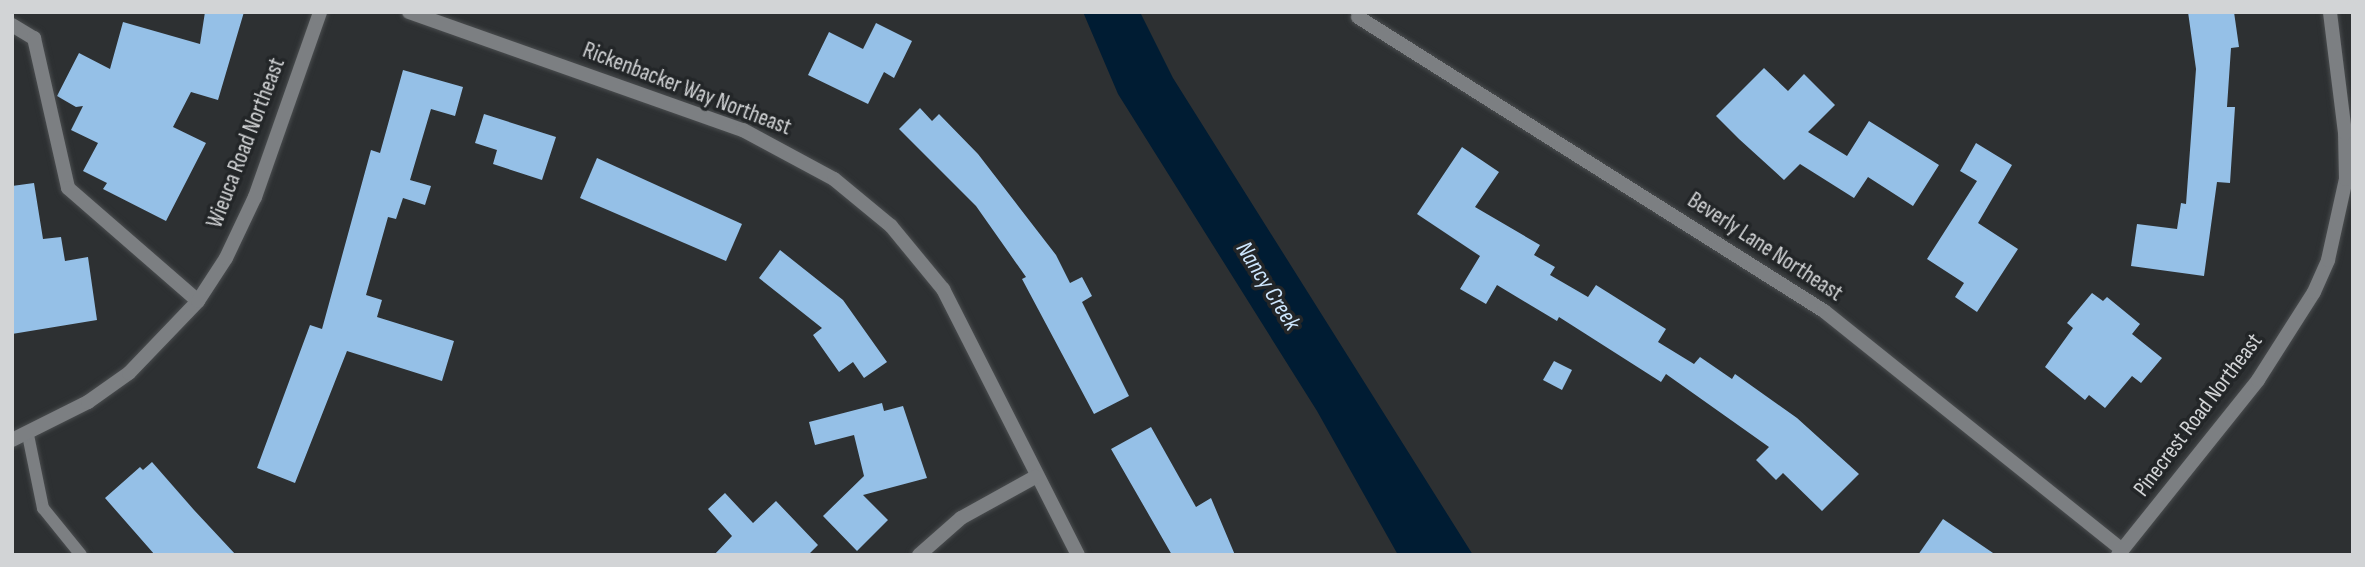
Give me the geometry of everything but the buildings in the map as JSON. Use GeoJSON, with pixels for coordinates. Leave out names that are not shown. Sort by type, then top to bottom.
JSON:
{"type":"FeatureCollection","features":[{"type":"Feature","properties":{"kind":"street","name":"Wieuca Road Northeast"},"geometry":{"type":"LineString","coordinates":[[12,440],[28,435],[88,402],[129,373],[198,301],[226,258],[255,197],[320,12]]}},
{"type":"Feature","properties":{"kind":"street","name":"Rickenbacker Way Northeast"},"geometry":{"type":"LineString","coordinates":[[409,12],[743,130],[834,179],[891,226],[943,289],[973,340],[1035,477],[1078,555]]}},
{"type":"Feature","properties":{"kind":"street","name":"Pinecrest Road Northeast"},"geometry":{"type":"LineString","coordinates":[[2120,552],[2258,380],[2314,292],[2328,260],[2346,180],[2346,133],[2330,12]]}},
{"type":"Feature","properties":{"kind":"street","name":"Beverly Lane Northeast"},"geometry":{"type":"LineString","coordinates":[[1358,17],[1824,311],[2120,552]]}},
{"type":"Feature","properties":{"kind":"street"},"geometry":{"type":"LineString","coordinates":[[12,25],[24,28],[34,38],[68,188],[198,301]]}},
{"type":"Feature","properties":{"kind":"street"},"geometry":{"type":"LineString","coordinates":[[919,555],[961,518],[1035,477]]}},
{"type":"Feature","properties":{"kind":"lane"},"geometry":{"type":"LineString","coordinates":[[28,435],[43,508],[81,555]]}},
{"type":"Feature","properties":{"kind":"water","name":"Nancy Creek"},"geometry":{"type":"Polygon","coordinates":[[[1083,12],[1140,12],[1173,78],[1473,555],[1398,555],[1317,411],[1118,94],[1083,12]]]}}]}
